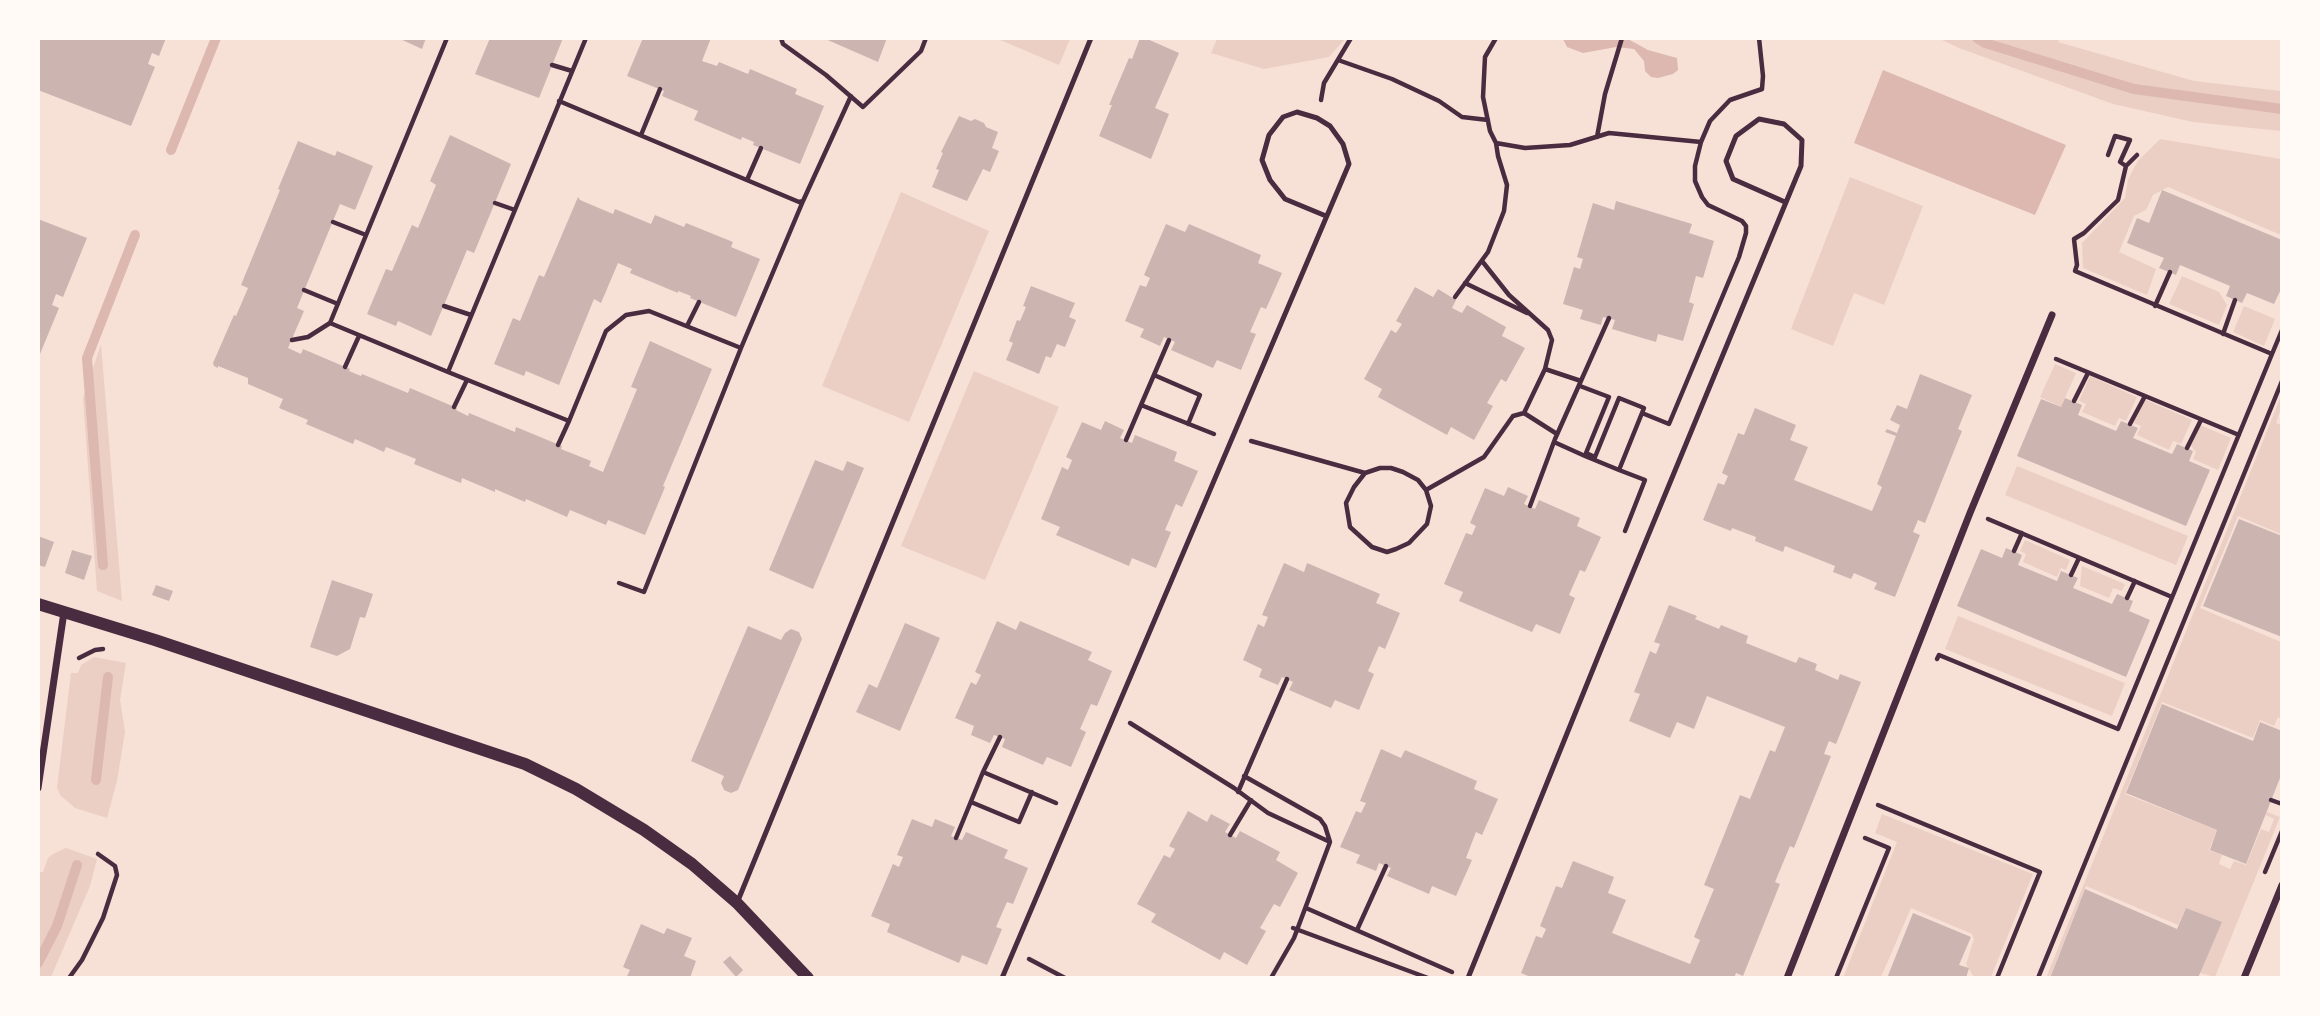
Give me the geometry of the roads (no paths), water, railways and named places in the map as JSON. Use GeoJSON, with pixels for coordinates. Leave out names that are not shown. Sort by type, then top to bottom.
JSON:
{"type":"FeatureCollection","features":[{"type":"Feature","properties":{"kind":"street"},"geometry":{"type":"LineString","coordinates":[[1787,978],[1970,513],[2052,315]]}},
{"type":"Feature","properties":{"kind":"street"},"geometry":{"type":"LineString","coordinates":[[38,604],[168,644],[525,764],[576,789],[644,830],[692,864],[737,903],[808,978]]}},
{"type":"Feature","properties":{"kind":"street"},"geometry":{"type":"LineString","coordinates":[[38,788],[64,612]]}},
{"type":"Feature","properties":{"kind":"street"},"geometry":{"type":"LineString","coordinates":[[2244,978],[2281,885]]}},
{"type":"Feature","properties":{"kind":"lane"},"geometry":{"type":"LineString","coordinates":[[737,903],[1091,38]]}},
{"type":"Feature","properties":{"kind":"lane"},"geometry":{"type":"LineString","coordinates":[[1002,978],[1349,164],[1343,144],[1330,126],[1317,118],[1297,112],[1283,117],[1269,135],[1262,160],[1270,180],[1285,199],[1326,216]]}},
{"type":"Feature","properties":{"kind":"lane"},"geometry":{"type":"LineString","coordinates":[[1468,978],[1801,166],[1802,140],[1784,124],[1759,119],[1736,136],[1726,162],[1733,179],[1785,202]]}},
{"type":"Feature","properties":{"kind":"waterway"},"geometry":{"type":"LineString","coordinates":[[171,150],[216,38]]}},
{"type":"Feature","properties":{"kind":"waterway"},"geometry":{"type":"LineString","coordinates":[[1977,38],[1985,43],[2134,89],[2282,109]]}},
{"type":"Feature","properties":{"kind":"waterway"},"geometry":{"type":"LineString","coordinates":[[103,565],[87,358],[135,235]]}},
{"type":"Feature","properties":{"kind":"waterway"},"geometry":{"type":"LineString","coordinates":[[96,780],[108,677]]}},
{"type":"Feature","properties":{"kind":"waterway"},"geometry":{"type":"LineString","coordinates":[[38,963],[57,926],[77,865]]}}]}
